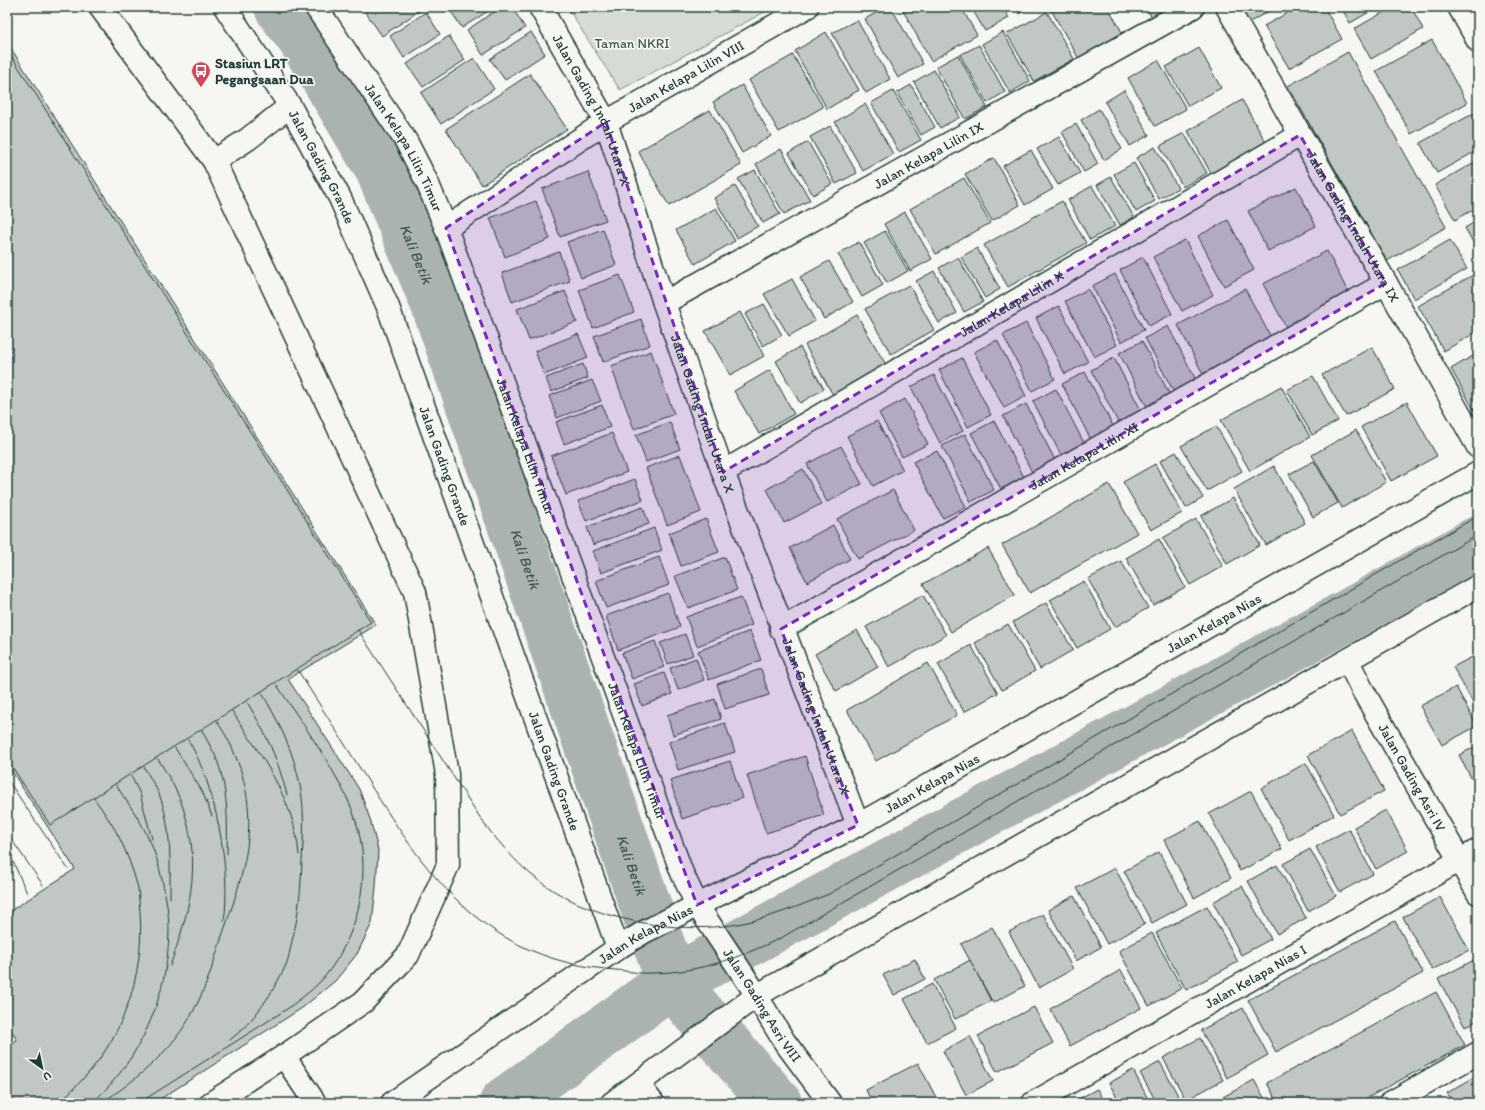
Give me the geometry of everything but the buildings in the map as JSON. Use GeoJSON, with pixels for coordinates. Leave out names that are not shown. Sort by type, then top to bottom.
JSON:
{"type":"FeatureCollection","features":[{"type":"Feature","properties":{"kind":"street"},"geometry":{"type":"LineString","coordinates":[[100,7],[214,161],[415,592],[447,774],[448,865],[408,955],[363,1002],[284,1056],[211,1103]]}},
{"type":"Feature","properties":{"kind":"street","name":"Jalan Gading Grande"},"geometry":{"type":"LineString","coordinates":[[225,7],[290,106],[340,198],[388,307],[618,948]]}},
{"type":"Feature","properties":{"kind":"street","name":"Jalan Kelapa Lilin Timur"},"geometry":{"type":"LineString","coordinates":[[316,7],[406,141],[427,182],[446,228],[680,865],[692,908]]}},
{"type":"Feature","properties":{"kind":"street","name":"Jalan Gading Indah Utara X"},"geometry":{"type":"LineString","coordinates":[[540,7],[606,122],[664,304],[723,472],[858,825]]}},
{"type":"Feature","properties":{"kind":"street","name":"Jalan Kelapa Lilin VIII"},"geometry":{"type":"LineString","coordinates":[[446,228],[606,122],[807,7]]}},
{"type":"Feature","properties":{"kind":"street","name":"Jalan Kelapa Lilin IX"},"geometry":{"type":"LineString","coordinates":[[664,304],[1193,7]]}},
{"type":"Feature","properties":{"kind":"street","name":"Jalan Gading Indah Utara IX"},"geometry":{"type":"LineString","coordinates":[[1227,7],[1386,282],[1478,447]]}},
{"type":"Feature","properties":{"kind":"street"},"geometry":{"type":"LineString","coordinates":[[1459,7],[1478,41]]}},
{"type":"Feature","properties":{"kind":"street"},"geometry":{"type":"LineString","coordinates":[[214,161],[248,139],[290,106]]}},
{"type":"Feature","properties":{"kind":"street","name":"Jalan Kelapa Lilin X"},"geometry":{"type":"LineString","coordinates":[[723,472],[1300,135]]}},
{"type":"Feature","properties":{"kind":"street","name":"Jalan Kelapa Lilin XI"},"geometry":{"type":"LineString","coordinates":[[782,629],[1386,282]]}},
{"type":"Feature","properties":{"kind":"street","name":"Jalan Kelapa Nias"},"geometry":{"type":"LineString","coordinates":[[392,1103],[618,948],[644,932],[858,825],[1478,473]]}},
{"type":"Feature","properties":{"kind":"street"},"geometry":{"type":"LineString","coordinates":[[612,1103],[730,1015],[753,991],[1348,661],[1478,586]]}},
{"type":"Feature","properties":{"kind":"street","name":"Jalan Gading Asri IV"},"geometry":{"type":"LineString","coordinates":[[1348,661],[1362,689],[1478,893]]}},
{"type":"Feature","properties":{"kind":"street","name":"Jalan Kelapa Nias I"},"geometry":{"type":"LineString","coordinates":[[1033,1103],[1478,850]]}},
{"type":"Feature","properties":{"kind":"street","name":"Jalan Gading Asri VIII"},"geometry":{"type":"LineString","coordinates":[[692,908],[720,940],[784,1041],[830,1103]]}},
{"type":"Feature","properties":{"kind":"street"},"geometry":{"type":"LineString","coordinates":[[1390,1103],[1478,1053]]}},
{"type":"Feature","properties":{"kind":"street"},"geometry":{"type":"LineString","coordinates":[[284,1056],[315,1103]]}},
{"type":"Feature","properties":{"kind":"street"},"geometry":{"type":"LineString","coordinates":[[638,1084],[653,1103]]}},
{"type":"Feature","properties":{"kind":"highlighted area"},"geometry":{"type":"Polygon","coordinates":[[[606,122],[723,472],[1300,135],[1386,283],[781,629],[858,825],[697,905],[446,228],[606,122]]]}},
{"type":"Feature","properties":{"kind":"green space","name":"Taman NKRI"},"geometry":{"type":"Polygon","coordinates":[[[567,7],[774,7],[620,90],[567,7]]]}},
{"type":"Feature","properties":{"kind":"waterway","name":"Kali Betik"},"geometry":{"type":"LineString","coordinates":[[280,7],[304,40],[381,169],[437,305],[672,982],[776,1103]]}},
{"type":"Feature","properties":{"kind":"waterway"},"geometry":{"type":"LineString","coordinates":[[505,1103],[672,982],[1352,613],[1478,542]]}},
{"type":"Feature","properties":{"kind":"tram line"},"geometry":{"type":"LineString","coordinates":[[358,630],[485,825],[520,865],[536,879],[566,898],[589,908],[614,916],[667,926],[694,928],[719,927],[765,917],[829,894],[1478,516]]}},
{"type":"Feature","properties":{"kind":"tram line"},"geometry":{"type":"LineString","coordinates":[[297,669],[391,817],[415,851],[440,882],[467,910],[498,933],[532,951],[571,963],[639,973],[671,972],[719,963],[750,952],[781,938],[1478,535]]}},
{"type":"Feature","properties":{"kind":"tram line"},"geometry":{"type":"LineString","coordinates":[[139,1103],[287,1009],[322,980],[339,955],[350,935],[362,890],[363,867],[361,844],[356,820],[340,783],[314,740],[277,685]]}},
{"type":"Feature","properties":{"kind":"tram line"},"geometry":{"type":"LineString","coordinates":[[230,1040],[247,1024],[262,1006],[286,965],[298,911],[300,891],[303,850],[303,808],[300,786],[295,765],[287,743],[262,693]]}},
{"type":"Feature","properties":{"kind":"tram line"},"geometry":{"type":"LineString","coordinates":[[247,702],[271,747],[280,770],[287,795]]}},
{"type":"Feature","properties":{"kind":"tram line"},"geometry":{"type":"LineString","coordinates":[[232,711],[265,762],[284,797],[296,835],[299,855]]}},
{"type":"Feature","properties":{"kind":"tram line"},"geometry":{"type":"LineString","coordinates":[[101,1103],[141,1074],[154,1062],[176,1038],[194,1010],[213,964],[238,889],[247,844],[249,822],[247,799],[242,775],[233,750],[217,721]]}},
{"type":"Feature","properties":{"kind":"tram line"},"geometry":{"type":"LineString","coordinates":[[202,730],[215,755],[225,791],[227,816],[227,854]]}},
{"type":"Feature","properties":{"kind":"tram line"},"geometry":{"type":"LineString","coordinates":[[188,740],[198,758],[206,779],[219,828],[226,878],[224,921]]}},
{"type":"Feature","properties":{"kind":"tram line"},"geometry":{"type":"LineString","coordinates":[[175,748],[202,791],[212,816]]}},
{"type":"Feature","properties":{"kind":"tram line"},"geometry":{"type":"LineString","coordinates":[[158,759],[173,784],[182,804],[192,852],[191,890],[188,908],[170,966]]}},
{"type":"Feature","properties":{"kind":"tram line"},"geometry":{"type":"LineString","coordinates":[[144,767],[159,794],[166,819],[169,845],[170,898]]}},
{"type":"Feature","properties":{"kind":"tram line"},"geometry":{"type":"LineString","coordinates":[[131,776],[140,794],[152,839]]}},
{"type":"Feature","properties":{"kind":"tram line"},"geometry":{"type":"LineString","coordinates":[[7,779],[68,869]]}},
{"type":"Feature","properties":{"kind":"tram line"},"geometry":{"type":"LineString","coordinates":[[92,1103],[125,1067],[138,1047],[148,1025],[157,1003],[163,980],[169,931],[168,912],[160,869],[150,842],[141,824],[116,785]]}},
{"type":"Feature","properties":{"kind":"tram line"},"geometry":{"type":"LineString","coordinates":[[58,1103],[92,1069],[118,1028],[134,984],[139,960],[141,936],[138,888],[125,849],[110,822],[94,798]]}},
{"type":"Feature","properties":{"kind":"tram line"},"geometry":{"type":"LineString","coordinates":[[7,833],[43,885]]}},
{"type":"Feature","properties":{"kind":"tram line"},"geometry":{"type":"LineString","coordinates":[[7,848],[27,893]]}},
{"type":"Feature","properties":{"kind":"place","name":"Stasiun LRT Pegangsaan Dua"},"geometry":{"type":"Point","coordinates":[201,88]}}]}
